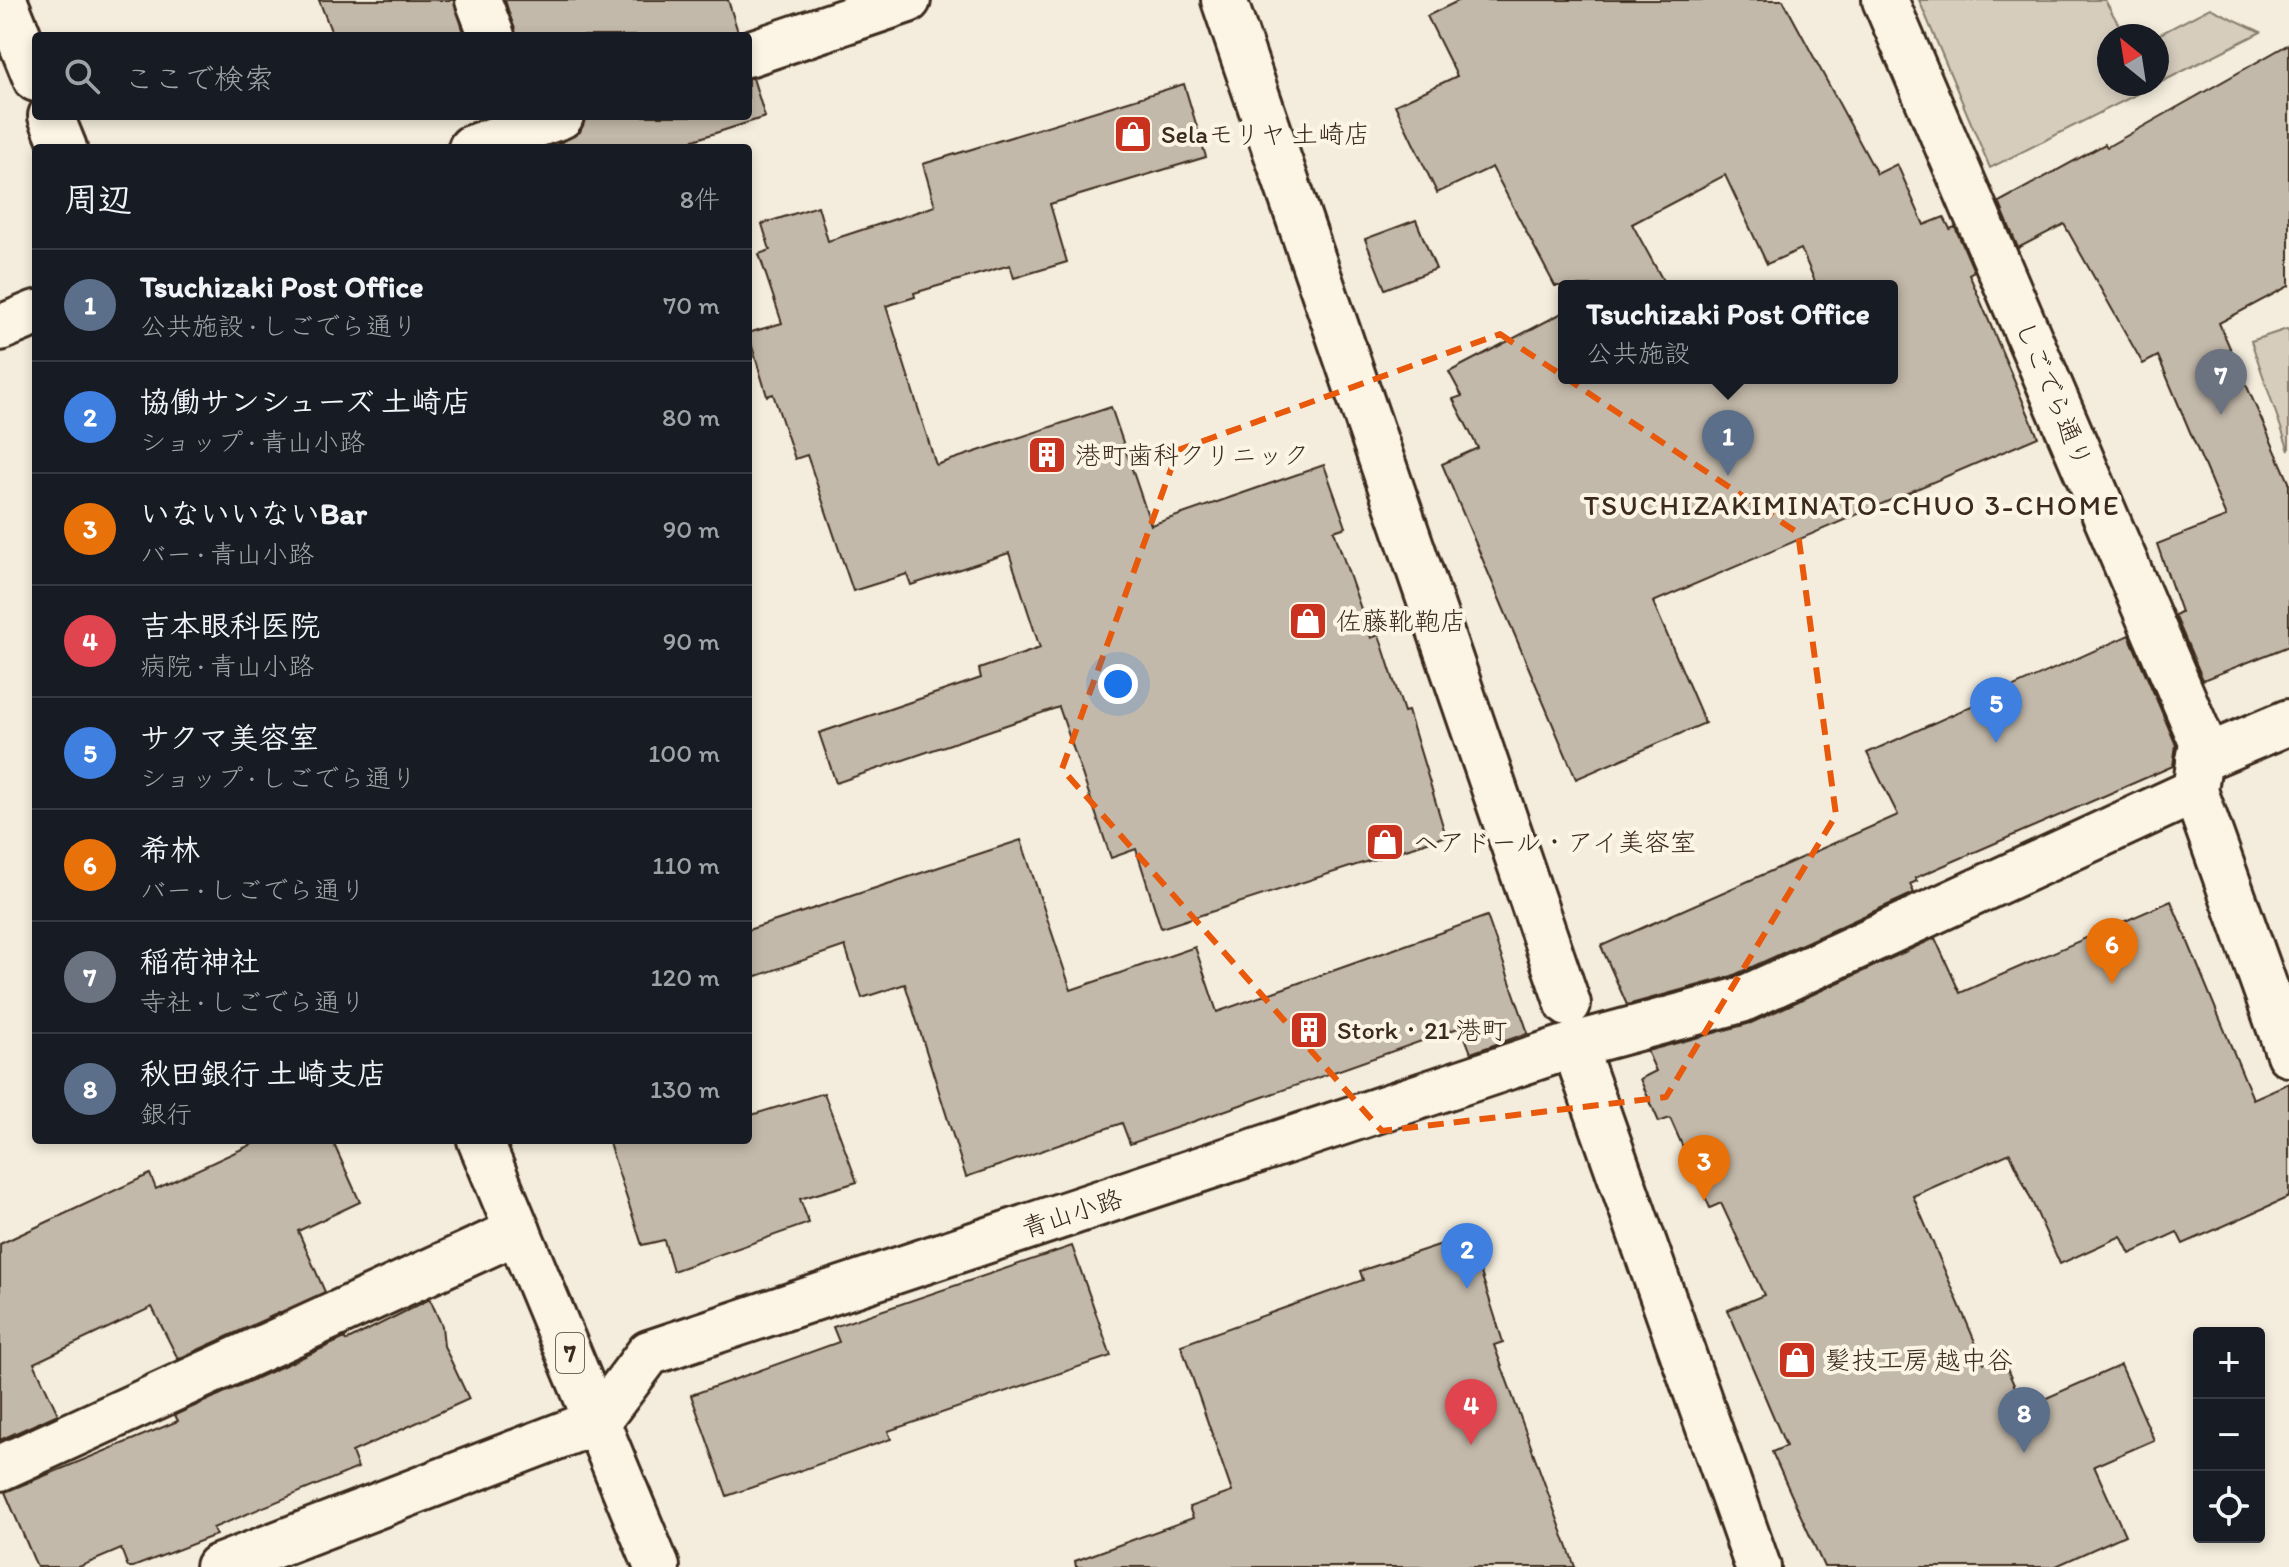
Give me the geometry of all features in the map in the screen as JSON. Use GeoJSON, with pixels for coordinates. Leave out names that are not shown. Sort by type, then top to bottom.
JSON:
{"type":"FeatureCollection","features":[{"type":"Feature","properties":{"kind":"main road"},"geometry":{"type":"LineString","coordinates":[[4,0],[32,69]]}},
{"type":"Feature","properties":{"kind":"main road"},"geometry":{"type":"LineString","coordinates":[[478,0],[490,32]]}},
{"type":"Feature","properties":{"kind":"main road"},"geometry":{"type":"LineString","coordinates":[[752,53],[908,0]]}},
{"type":"Feature","properties":{"kind":"main road"},"geometry":{"type":"LineString","coordinates":[[1224,0],[1758,1567]]}},
{"type":"Feature","properties":{"kind":"main road","name":"しごでら通り"},"geometry":{"type":"LineString","coordinates":[[1885,0],[2202,742],[2197,776],[2289,1054]]}},
{"type":"Feature","properties":{"kind":"main road"},"geometry":{"type":"LineString","coordinates":[[53,120],[62,144]]}},
{"type":"Feature","properties":{"kind":"main road"},"geometry":{"type":"LineString","coordinates":[[483,144],[536,127]]}},
{"type":"Feature","properties":{"kind":"main road"},"geometry":{"type":"LineString","coordinates":[[0,328],[32,315]]}},
{"type":"Feature","properties":{"kind":"main road","name":"青山小路"},"geometry":{"type":"LineString","coordinates":[[598,1421],[649,1353],[1571,1025],[1741,1000],[2197,776],[2289,722]]}},
{"type":"Feature","properties":{"kind":"main road","name":"7"},"geometry":{"type":"LineString","coordinates":[[482,1144],[657,1567]]}},
{"type":"Feature","properties":{"kind":"main road"},"geometry":{"type":"LineString","coordinates":[[0,1468],[518,1231]]}},
{"type":"Feature","properties":{"kind":"main road"},"geometry":{"type":"LineString","coordinates":[[218,1567],[598,1421]]}},
{"type":"Feature","properties":{"kind":"highlighted area"},"geometry":{"type":"Polygon","coordinates":[[[1500,334],[1798,533],[1836,815],[1666,1097],[1382,1131],[1062,769],[1178,450],[1500,334]]]}},
{"type":"Feature","properties":{"kind":"shaded area"},"geometry":{"type":"Polygon","coordinates":[[[1919,0],[2105,0],[2118,24],[2097,24],[2097,96],[2133,96],[1990,168],[1919,0]]]}},
{"type":"Feature","properties":{"kind":"shaded area"},"geometry":{"type":"Polygon","coordinates":[[[2210,8],[2261,32],[2169,78],[2169,29],[2210,8]]]}},
{"type":"Feature","properties":{"kind":"shaded area"},"geometry":{"type":"Polygon","coordinates":[[[2287,329],[2289,333],[2289,451],[2251,341],[2287,329]]]}},
{"type":"Feature","properties":{"kind":"building"},"geometry":{"type":"Polygon","coordinates":[[[319,0],[454,0],[464,32],[331,32],[319,0]]]}},
{"type":"Feature","properties":{"kind":"building"},"geometry":{"type":"Polygon","coordinates":[[[505,0],[728,0],[738,32],[515,32],[505,0]]]}},
{"type":"Feature","properties":{"kind":"building"},"geometry":{"type":"Polygon","coordinates":[[[1460,0],[1783,0],[1877,174],[1897,164],[1924,225],[1944,217],[1950,229],[1955,227],[1974,271],[1969,274],[2038,437],[1653,602],[1705,723],[1576,779],[1442,464],[1478,448],[1453,399],[1462,396],[1449,372],[1558,315],[1558,384],[1898,384],[1898,280],[1814,280],[1801,249],[1767,264],[1725,175],[1632,224],[1663,280],[1558,280],[1558,286],[1555,286],[1492,167],[1437,193],[1395,105],[1457,76],[1427,16],[1460,0]]]}},
{"type":"Feature","properties":{"kind":"building"},"geometry":{"type":"Polygon","coordinates":[[[2289,44],[2289,286],[2219,323],[2289,482],[2289,646],[2203,680],[2175,615],[2181,612],[2157,544],[2226,517],[2158,356],[2143,364],[2064,224],[2018,248],[1999,202],[2105,144],[2107,147],[2289,44]]]}},
{"type":"Feature","properties":{"kind":"building"},"geometry":{"type":"Polygon","coordinates":[[[752,78],[765,117],[681,144],[558,144],[580,132],[584,120],[752,120],[752,78]]]}},
{"type":"Feature","properties":{"kind":"building"},"geometry":{"type":"Polygon","coordinates":[[[1184,84],[1206,157],[1050,204],[1067,262],[1014,278],[1010,265],[914,293],[915,297],[886,306],[936,465],[1111,407],[1151,525],[1324,465],[1346,527],[1334,531],[1371,638],[1379,635],[1404,712],[1408,711],[1446,836],[1161,928],[1136,849],[1111,858],[1059,707],[836,783],[819,733],[981,678],[979,669],[1040,648],[1009,553],[911,585],[907,574],[853,591],[807,455],[795,459],[773,394],[767,396],[752,346],[752,332],[782,323],[759,254],[770,250],[762,224],[818,206],[828,241],[935,206],[923,164],[1184,84]]]}},
{"type":"Feature","properties":{"kind":"building"},"geometry":{"type":"Polygon","coordinates":[[[1416,220],[1436,269],[1385,289],[1365,239],[1416,220]]]}},
{"type":"Feature","properties":{"kind":"building"},"geometry":{"type":"Polygon","coordinates":[[[2129,635],[2176,745],[2173,766],[1915,878],[1917,881],[1910,884],[1914,893],[1732,976],[1627,1005],[1601,946],[1898,815],[1867,753],[2129,635]]]}},
{"type":"Feature","properties":{"kind":"building"},"geometry":{"type":"Polygon","coordinates":[[[1021,840],[1071,990],[1195,947],[1217,1012],[1487,916],[1528,1033],[1471,1053],[1461,1027],[1130,1144],[1122,1123],[966,1177],[905,984],[862,998],[845,946],[752,978],[752,929],[1021,840]]]}},
{"type":"Feature","properties":{"kind":"building"},"geometry":{"type":"Polygon","coordinates":[[[2171,901],[2253,1099],[2289,1083],[2289,1197],[2183,1244],[2177,1232],[2130,1254],[2121,1236],[2060,1264],[2010,1153],[1913,1196],[1984,1363],[2001,1355],[2024,1408],[2121,1365],[2154,1440],[2094,1466],[2125,1535],[2054,1567],[1824,1567],[1772,1452],[1786,1446],[1728,1310],[1764,1295],[1721,1203],[1710,1208],[1670,1118],[1659,1122],[1640,1079],[1656,1071],[1647,1051],[1751,1023],[1935,938],[1960,993],[2171,901]]]}},
{"type":"Feature","properties":{"kind":"building"},"geometry":{"type":"Polygon","coordinates":[[[824,1093],[857,1182],[800,1199],[809,1223],[673,1271],[664,1240],[642,1245],[609,1144],[752,1144],[752,1115],[824,1093]]]}},
{"type":"Feature","properties":{"kind":"building"},"geometry":{"type":"Polygon","coordinates":[[[252,1144],[334,1144],[360,1202],[298,1231],[325,1292],[178,1359],[152,1307],[34,1363],[58,1414],[0,1440],[0,1244],[150,1174],[156,1189],[252,1144]]]}},
{"type":"Feature","properties":{"kind":"building"},"geometry":{"type":"Polygon","coordinates":[[[1469,1235],[1503,1342],[1494,1345],[1575,1567],[1076,1567],[1075,1561],[1193,1518],[1189,1507],[1232,1492],[1181,1345],[1363,1280],[1360,1271],[1469,1235]]]}},
{"type":"Feature","properties":{"kind":"building"},"geometry":{"type":"Polygon","coordinates":[[[1072,1246],[1111,1356],[888,1431],[891,1439],[727,1496],[691,1395],[839,1342],[833,1327],[1072,1246]]]}},
{"type":"Feature","properties":{"kind":"building"},"geometry":{"type":"Polygon","coordinates":[[[430,1299],[442,1326],[444,1346],[469,1399],[352,1452],[358,1468],[213,1528],[216,1535],[133,1567],[128,1567],[121,1549],[79,1567],[37,1567],[5,1492],[178,1421],[175,1415],[345,1338],[346,1341],[430,1299]]]}},
{"type":"Feature","properties":{"kind":"place","name":"Selaモリヤ 土崎店"},"geometry":{"type":"Point","coordinates":[1133,134]}},
{"type":"Feature","properties":{"kind":"place","name":"稲荷神社"},"geometry":{"type":"Point","coordinates":[2221,415]}},
{"type":"Feature","properties":{"kind":"place","name":"港町歯科クリニック"},"geometry":{"type":"Point","coordinates":[1047,455]}},
{"type":"Feature","properties":{"kind":"place","name":"Tsuchizaki Post Office"},"geometry":{"type":"Point","coordinates":[1728,476]}},
{"type":"Feature","properties":{"kind":"place","name":"佐藤靴鞄店"},"geometry":{"type":"Point","coordinates":[1308,621]}},
{"type":"Feature","properties":{"kind":"place","name":"サクマ美容室"},"geometry":{"type":"Point","coordinates":[1996,743]}},
{"type":"Feature","properties":{"kind":"place","name":"ヘアドール・アイ美容室"},"geometry":{"type":"Point","coordinates":[1385,842]}},
{"type":"Feature","properties":{"kind":"place","name":"希林"},"geometry":{"type":"Point","coordinates":[2112,984]}},
{"type":"Feature","properties":{"kind":"place","name":"Stork・21 港町"},"geometry":{"type":"Point","coordinates":[1309,1030]}},
{"type":"Feature","properties":{"kind":"place","name":"いないいないBar"},"geometry":{"type":"Point","coordinates":[1704,1201]}},
{"type":"Feature","properties":{"kind":"place","name":"協働サンシューズ 土崎店"},"geometry":{"type":"Point","coordinates":[1467,1289]}},
{"type":"Feature","properties":{"kind":"place","name":"髪技工房 越中谷"},"geometry":{"type":"Point","coordinates":[1797,1360]}},
{"type":"Feature","properties":{"kind":"place","name":"吉本眼科医院"},"geometry":{"type":"Point","coordinates":[1471,1445]}},
{"type":"Feature","properties":{"kind":"place","name":"秋田銀行 土崎支店"},"geometry":{"type":"Point","coordinates":[2024,1453]}},
{"type":"Feature","properties":{"kind":"district","name":"TSUCHIZAKIMINATO-CHUO 3-CHOME"},"geometry":{"type":"Point","coordinates":[1852,505]}}]}
